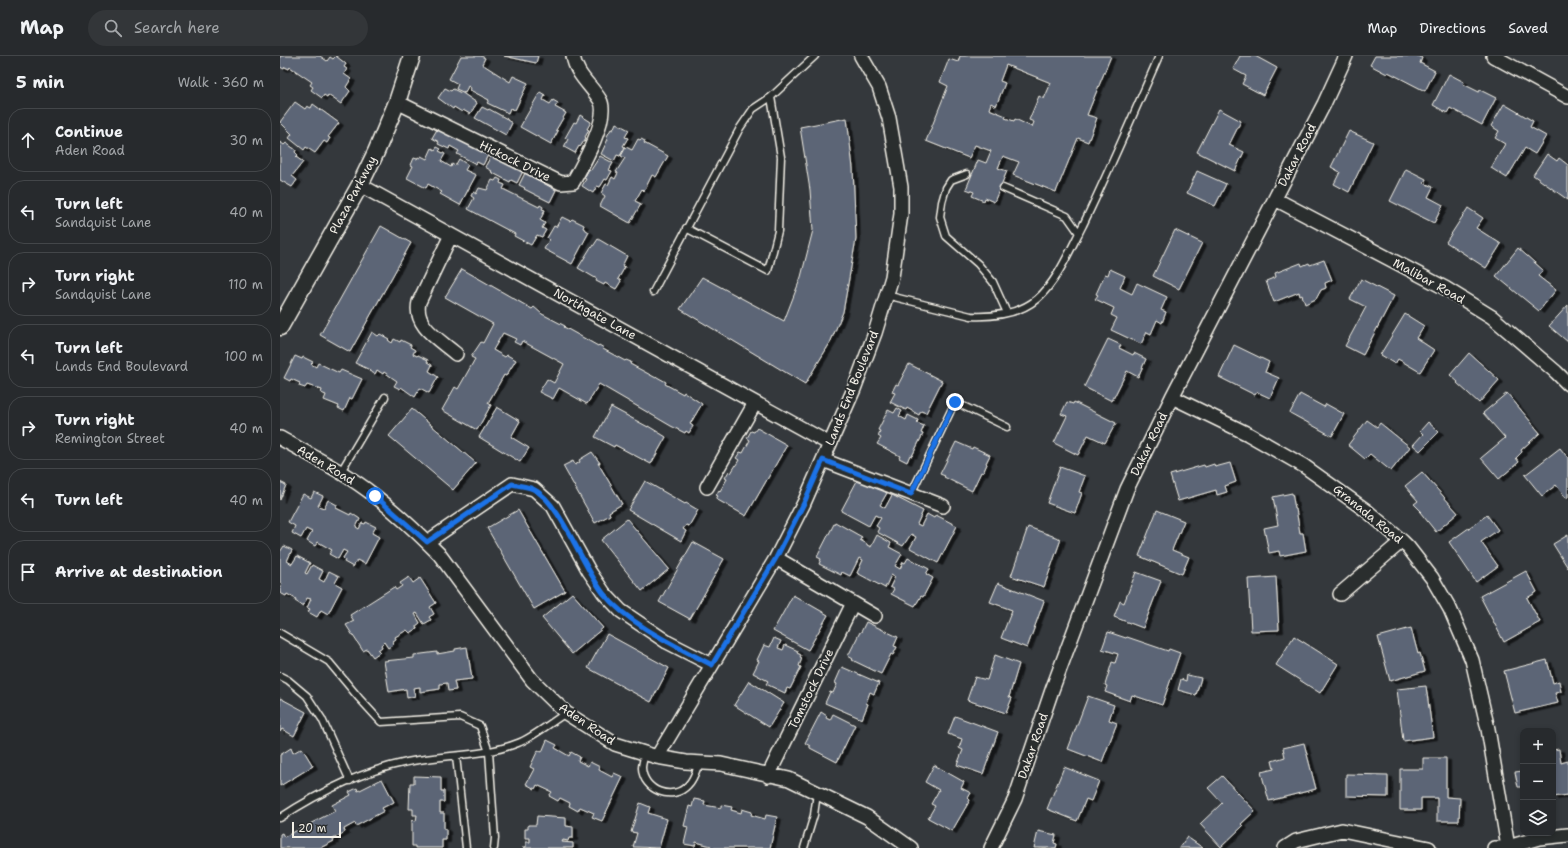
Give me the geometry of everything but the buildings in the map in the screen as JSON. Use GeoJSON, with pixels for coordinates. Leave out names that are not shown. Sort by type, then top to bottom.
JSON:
{"type":"FeatureCollection","features":[{"type":"Feature","properties":{"kind":"street","name":"Plaza Parkway"},"geometry":{"type":"LineString","coordinates":[[280,326],[360,185],[397,102],[412,56]]}},
{"type":"Feature","properties":{"kind":"street","name":"Hickock Drive"},"geometry":{"type":"LineString","coordinates":[[397,102],[561,183],[573,182],[588,156],[603,114],[601,101],[582,78],[574,63],[573,56]]}},
{"type":"Feature","properties":{"kind":"street","name":"Lands End Boulevard"},"geometry":{"type":"LineString","coordinates":[[651,755],[712,665],[776,558],[804,503],[854,389],[875,332],[892,277],[901,214],[901,187],[889,118],[879,87],[861,56]]}},
{"type":"Feature","properties":{"kind":"street","name":"Dakar Road"},"geometry":{"type":"LineString","coordinates":[[991,848],[1015,799],[1052,690],[1127,490],[1172,397],[1324,104],[1346,56]]}},
{"type":"Feature","properties":{"kind":"street"},"geometry":{"type":"LineString","coordinates":[[1493,56],[1568,97]]}},
{"type":"Feature","properties":{"kind":"street","name":"Northgate Lane"},"geometry":{"type":"LineString","coordinates":[[360,185],[830,444]]}},
{"type":"Feature","properties":{"kind":"street","name":"Malibar Road"},"geometry":{"type":"LineString","coordinates":[[1275,199],[1445,288],[1492,317],[1568,384]]}},
{"type":"Feature","properties":{"kind":"street"},"geometry":{"type":"LineString","coordinates":[[451,235],[417,309],[419,320],[430,332],[456,354]]}},
{"type":"Feature","properties":{"kind":"street","name":"Granada Road"},"geometry":{"type":"LineString","coordinates":[[1172,397],[1248,434],[1304,466],[1367,511],[1402,541],[1432,578],[1450,609],[1472,660],[1488,730],[1508,847]]}},
{"type":"Feature","properties":{"kind":"street"},"geometry":{"type":"LineString","coordinates":[[707,487],[756,403]]}},
{"type":"Feature","properties":{"kind":"street","name":"Aden Road"},"geometry":{"type":"LineString","coordinates":[[280,438],[316,458],[375,496],[427,542],[439,554],[532,680],[566,713],[615,744],[651,755],[699,763],[721,764],[760,772],[768,776],[788,779],[867,817],[911,848]]}},
{"type":"Feature","properties":{"kind":"street"},"geometry":{"type":"LineString","coordinates":[[823,460],[943,506]]}},
{"type":"Feature","properties":{"kind":"street"},"geometry":{"type":"LineString","coordinates":[[427,542],[512,484],[534,489],[553,506],[589,571],[604,594],[621,611],[667,642],[712,665]]}},
{"type":"Feature","properties":{"kind":"street"},"geometry":{"type":"LineString","coordinates":[[1340,594],[1402,541]]}},
{"type":"Feature","properties":{"kind":"street"},"geometry":{"type":"LineString","coordinates":[[776,558],[875,616]]}},
{"type":"Feature","properties":{"kind":"street","name":"Tomstock Drive"},"geometry":{"type":"LineString","coordinates":[[768,776],[853,603]]}},
{"type":"Feature","properties":{"kind":"street"},"geometry":{"type":"LineString","coordinates":[[1285,848],[1296,841],[1342,830],[1429,848]]}},
{"type":"Feature","properties":{"kind":"street"},"geometry":{"type":"LineString","coordinates":[[1494,848],[1508,847],[1539,838],[1568,835]]}},
{"type":"Feature","properties":{"kind":"lane"},"geometry":{"type":"LineString","coordinates":[[653,292],[740,128],[752,109],[771,97],[815,56]]}},
{"type":"Feature","properties":{"kind":"lane"},"geometry":{"type":"LineString","coordinates":[[886,294],[971,316],[986,317],[1022,309],[1037,299],[1048,288],[1067,256],[1113,163],[1159,56]]}},
{"type":"Feature","properties":{"kind":"lane"},"geometry":{"type":"LineString","coordinates":[[686,228],[768,271],[778,231],[781,157],[771,97]]}},
{"type":"Feature","properties":{"kind":"lane"},"geometry":{"type":"LineString","coordinates":[[967,174],[951,180],[944,195],[940,217],[946,236],[978,264],[993,282],[1007,313]]}},
{"type":"Feature","properties":{"kind":"lane"},"geometry":{"type":"LineString","coordinates":[[1003,188],[1067,216],[1078,233]]}},
{"type":"Feature","properties":{"kind":"lane"},"geometry":{"type":"LineString","coordinates":[[340,473],[385,397]]}},
{"type":"Feature","properties":{"kind":"lane"},"geometry":{"type":"LineString","coordinates":[[911,494],[955,402],[1007,427]]}},
{"type":"Feature","properties":{"kind":"lane"},"geometry":{"type":"LineString","coordinates":[[280,633],[329,662],[381,722],[460,717],[480,726],[489,752],[495,838],[494,848]]}},
{"type":"Feature","properties":{"kind":"lane"},"geometry":{"type":"LineString","coordinates":[[280,676],[288,680],[307,696],[322,719],[350,781]]}},
{"type":"Feature","properties":{"kind":"lane"},"geometry":{"type":"LineString","coordinates":[[280,818],[301,804],[350,781],[383,768],[408,762],[489,752],[519,743],[566,713]]}},
{"type":"Feature","properties":{"kind":"lane"},"geometry":{"type":"LineString","coordinates":[[651,755],[642,767],[644,778],[650,786],[661,792],[673,794],[687,786],[693,778],[699,763]]}},
{"type":"Feature","properties":{"kind":"lane"},"geometry":{"type":"LineString","coordinates":[[456,756],[466,848]]}},
{"type":"Feature","properties":{"kind":"lane"},"geometry":{"type":"LineString","coordinates":[[804,848],[814,815],[817,793]]}},
{"type":"Feature","properties":{"kind":"route"},"geometry":{"type":"LineString","coordinates":[[375,496],[427,542],[512,484],[534,489],[553,506],[589,571],[604,594],[621,611],[667,642],[712,665],[776,558],[804,503],[823,460],[911,494],[955,402]]}}]}
